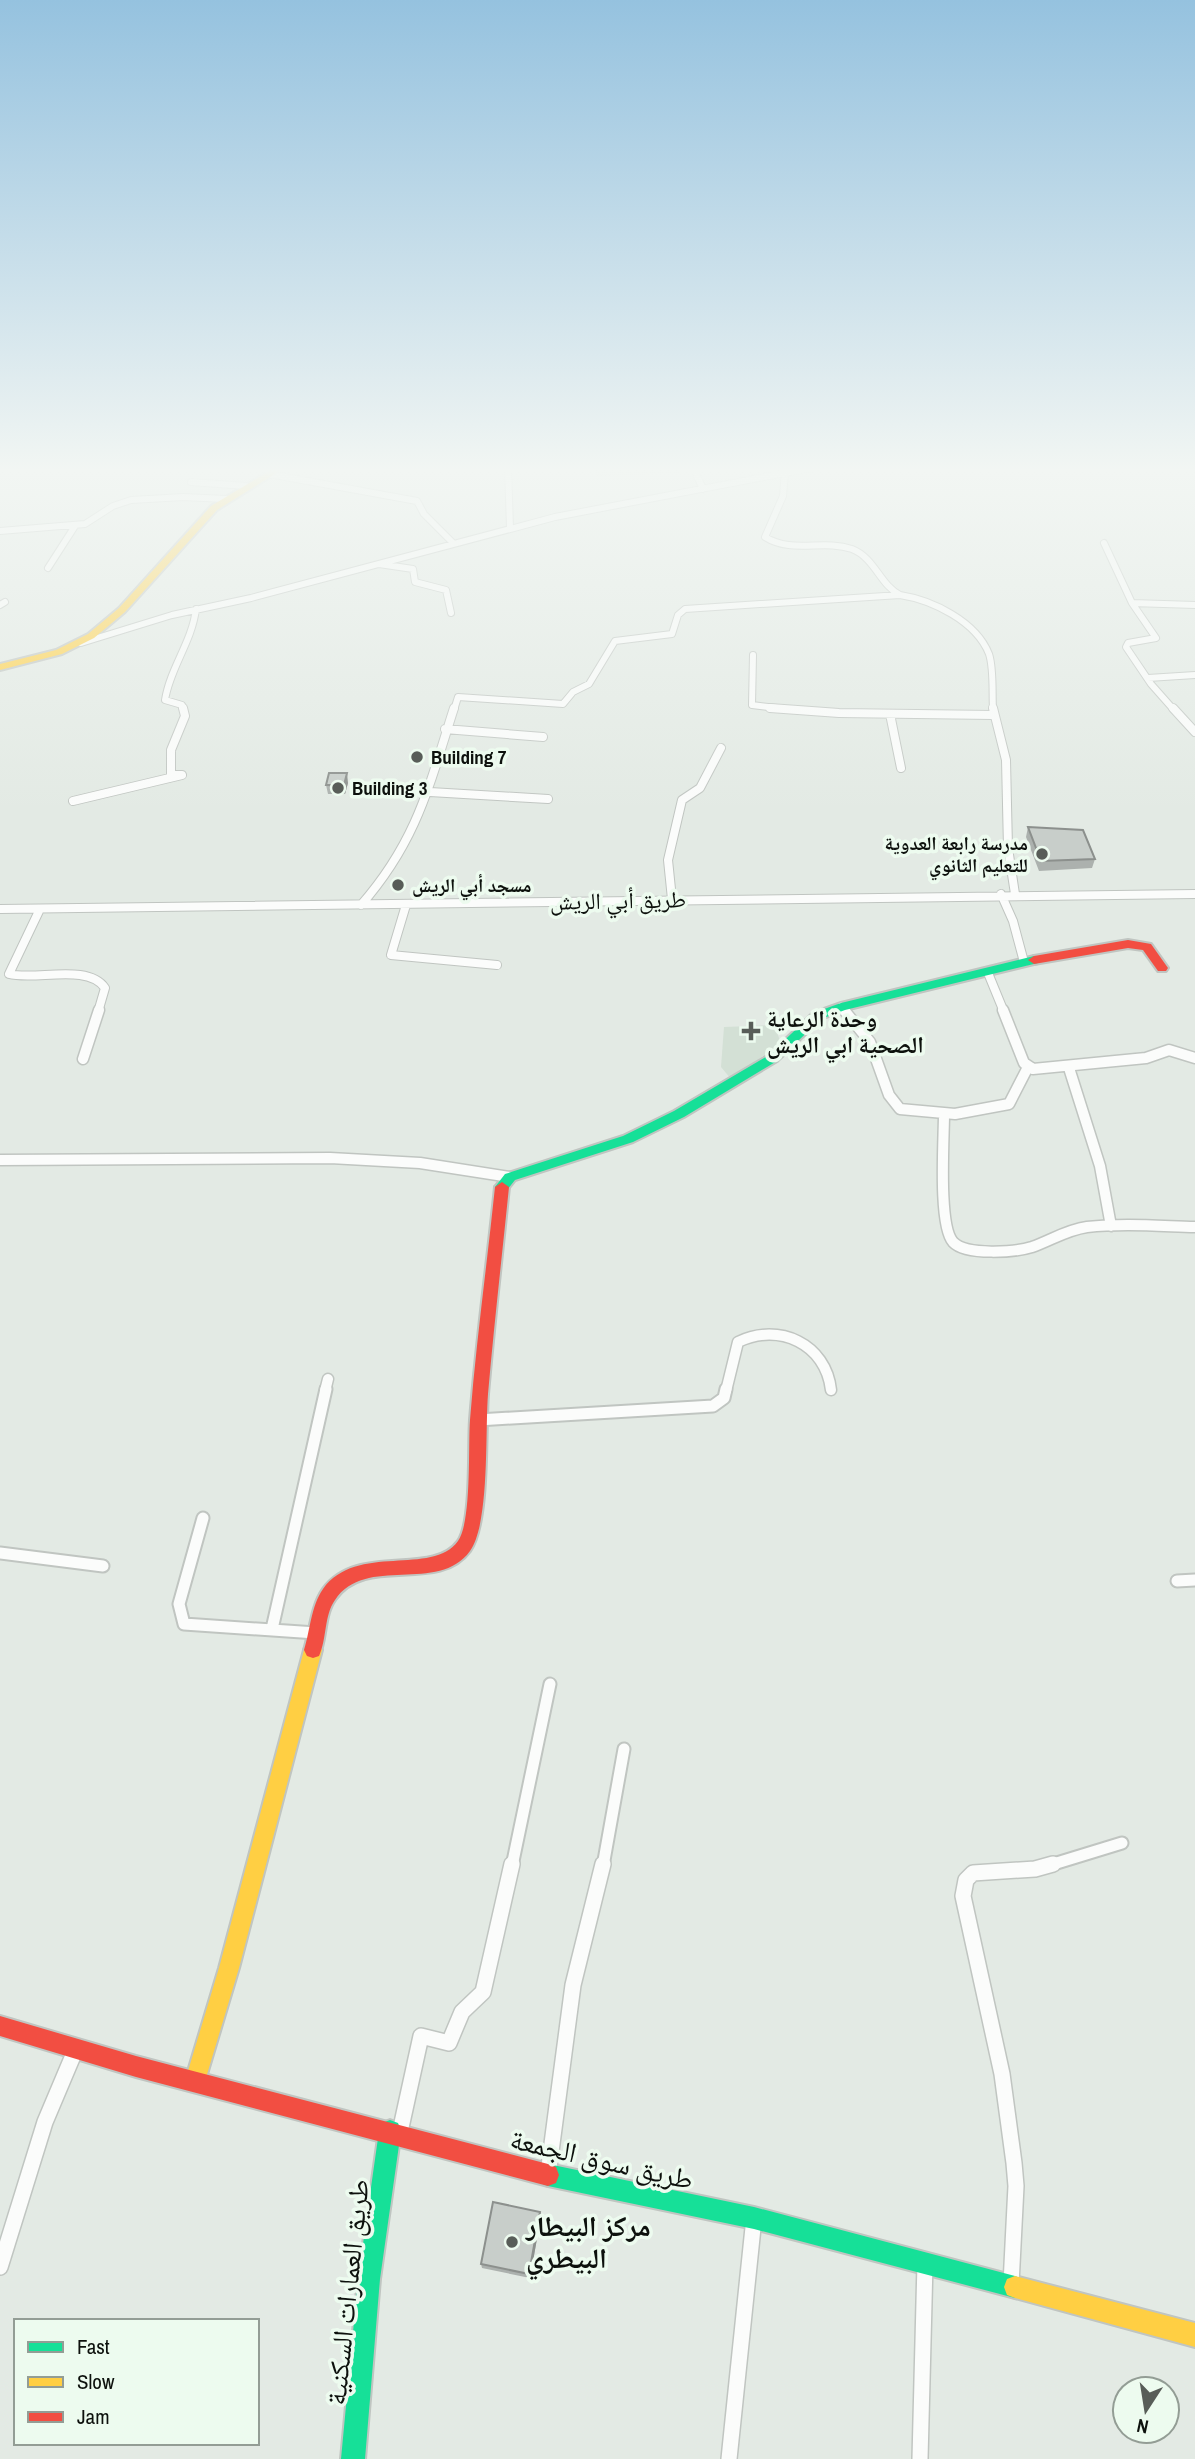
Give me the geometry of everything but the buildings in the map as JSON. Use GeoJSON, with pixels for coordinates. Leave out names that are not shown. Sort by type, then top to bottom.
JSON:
{"type":"FeatureCollection","features":[{"type":"Feature","properties":{"kind":"main road"},"geometry":{"type":"LineString","coordinates":[[0,667],[77,644],[105,624],[144,582]]}},
{"type":"Feature","properties":{"kind":"main road"},"geometry":{"type":"LineString","coordinates":[[195,2081],[263,1841],[328,1595],[349,1576],[377,1567],[423,1566],[461,1554],[471,1529],[478,1420],[502,1186],[510,1177],[628,1139],[679,1114],[773,1058],[817,1016],[841,1007],[1024,962],[1139,944],[1147,947],[1162,968]]}},
{"type":"Feature","properties":{"kind":"main road","name":"طريق سوق الجمعة"},"geometry":{"type":"LineString","coordinates":[[0,2026],[75,2050],[395,2132],[548,2175],[754,2217],[1195,2334]]}},
{"type":"Feature","properties":{"kind":"main road","name":"طريق العمارات السكنية"},"geometry":{"type":"LineString","coordinates":[[353,2459],[369,2279],[395,2132]]}},
{"type":"Feature","properties":{"kind":"street"},"geometry":{"type":"LineString","coordinates":[[77,644],[196,609],[311,582]]}},
{"type":"Feature","properties":{"kind":"street"},"geometry":{"type":"LineString","coordinates":[[415,582],[449,593],[451,613]]}},
{"type":"Feature","properties":{"kind":"street"},"geometry":{"type":"LineString","coordinates":[[885,582],[900,595]]}},
{"type":"Feature","properties":{"kind":"street"},"geometry":{"type":"LineString","coordinates":[[1123,582],[1132,603],[1156,638],[1126,645],[1148,678],[1195,733]]}},
{"type":"Feature","properties":{"kind":"street"},"geometry":{"type":"LineString","coordinates":[[361,905],[398,862],[430,792],[445,729],[458,697],[563,704],[573,692],[589,684],[615,641],[671,634],[675,631],[678,615],[685,609],[900,595],[930,601],[972,629],[979,637],[991,667],[993,715],[1006,760],[1008,848],[1015,894]]}},
{"type":"Feature","properties":{"kind":"street"},"geometry":{"type":"LineString","coordinates":[[1132,603],[1195,605]]}},
{"type":"Feature","properties":{"kind":"street"},"geometry":{"type":"LineString","coordinates":[[73,801],[182,775],[171,775],[171,750],[185,716],[182,705],[165,700],[166,688],[196,625],[196,609]]}},
{"type":"Feature","properties":{"kind":"street"},"geometry":{"type":"LineString","coordinates":[[105,624],[124,630]]}},
{"type":"Feature","properties":{"kind":"street"},"geometry":{"type":"LineString","coordinates":[[753,655],[752,705],[813,712],[993,715]]}},
{"type":"Feature","properties":{"kind":"street"},"geometry":{"type":"LineString","coordinates":[[1148,678],[1195,675]]}},
{"type":"Feature","properties":{"kind":"street"},"geometry":{"type":"LineString","coordinates":[[890,714],[901,768]]}},
{"type":"Feature","properties":{"kind":"street"},"geometry":{"type":"LineString","coordinates":[[445,729],[543,737]]}},
{"type":"Feature","properties":{"kind":"street"},"geometry":{"type":"LineString","coordinates":[[672,899],[668,860],[682,800],[700,788],[721,747]]}},
{"type":"Feature","properties":{"kind":"street"},"geometry":{"type":"LineString","coordinates":[[430,792],[548,799]]}},
{"type":"Feature","properties":{"kind":"street"},"geometry":{"type":"LineString","coordinates":[[1001,894],[1013,921],[1024,962]]}},
{"type":"Feature","properties":{"kind":"street","name":"طريق أبي الريش"},"geometry":{"type":"LineString","coordinates":[[0,909],[1001,894],[1195,894]]}},
{"type":"Feature","properties":{"kind":"street"},"geometry":{"type":"LineString","coordinates":[[406,905],[391,955],[497,965]]}},
{"type":"Feature","properties":{"kind":"street"},"geometry":{"type":"LineString","coordinates":[[40,909],[9,974],[21,977],[72,973],[101,982],[105,988],[103,998],[83,1059]]}},
{"type":"Feature","properties":{"kind":"street"},"geometry":{"type":"LineString","coordinates":[[841,1007],[871,1043],[894,1105],[911,1112],[984,1113],[1009,1104],[1028,1066],[988,973]]}},
{"type":"Feature","properties":{"kind":"street"},"geometry":{"type":"LineString","coordinates":[[1028,1066],[1044,1070],[1069,1068],[1146,1058],[1169,1050],[1195,1058]]}},
{"type":"Feature","properties":{"kind":"street"},"geometry":{"type":"LineString","coordinates":[[1069,1068],[1102,1170],[1111,1226]]}},
{"type":"Feature","properties":{"kind":"street"},"geometry":{"type":"LineString","coordinates":[[944,1114],[944,1196],[950,1237],[954,1244],[972,1250],[1013,1250],[1029,1248],[1071,1229],[1111,1226],[1195,1227]]}},
{"type":"Feature","properties":{"kind":"street"},"geometry":{"type":"LineString","coordinates":[[0,1160],[151,1160],[269,1156],[377,1159],[469,1168],[510,1177]]}},
{"type":"Feature","properties":{"kind":"street"},"geometry":{"type":"LineString","coordinates":[[478,1420],[713,1406],[724,1398],[737,1342],[750,1336],[777,1335],[801,1341],[828,1369],[831,1390]]}},
{"type":"Feature","properties":{"kind":"street"},"geometry":{"type":"LineString","coordinates":[[272,1629],[328,1379]]}},
{"type":"Feature","properties":{"kind":"street"},"geometry":{"type":"LineString","coordinates":[[203,1518],[179,1604],[184,1624],[316,1633]]}},
{"type":"Feature","properties":{"kind":"street"},"geometry":{"type":"LineString","coordinates":[[0,1553],[103,1566]]}},
{"type":"Feature","properties":{"kind":"street"},"geometry":{"type":"LineString","coordinates":[[1177,1581],[1195,1580]]}},
{"type":"Feature","properties":{"kind":"street"},"geometry":{"type":"LineString","coordinates":[[395,2132],[421,2036],[449,2043],[462,2012],[483,1992],[550,1684]]}},
{"type":"Feature","properties":{"kind":"street"},"geometry":{"type":"LineString","coordinates":[[548,2175],[573,1986],[608,1845],[624,1749]]}},
{"type":"Feature","properties":{"kind":"street"},"geometry":{"type":"LineString","coordinates":[[1011,2284],[1016,2186],[1014,2163],[1002,2074],[963,1896],[966,1880],[973,1873],[1035,1869],[1122,1843]]}},
{"type":"Feature","properties":{"kind":"street"},"geometry":{"type":"LineString","coordinates":[[0,2267],[45,2122],[75,2050]]}},
{"type":"Feature","properties":{"kind":"street"},"geometry":{"type":"LineString","coordinates":[[729,2459],[754,2217]]}},
{"type":"Feature","properties":{"kind":"street"},"geometry":{"type":"LineString","coordinates":[[920,2459],[925,2263]]}},
{"type":"Feature","properties":{"kind":"shaded area"},"geometry":{"type":"Polygon","coordinates":[[[774,1025],[781,1043],[731,1079],[721,1067],[724,1027],[774,1025]]]}},
{"type":"Feature","properties":{"kind":"traffic: fast"},"geometry":{"type":"LineString","coordinates":[[502,1187],[510,1177],[628,1139],[679,1114],[773,1058],[817,1016],[841,1007],[1034,960]]}},
{"type":"Feature","properties":{"kind":"traffic: fast"},"geometry":{"type":"LineString","coordinates":[[353,2459],[369,2279],[390,2131]]}},
{"type":"Feature","properties":{"kind":"traffic: fast"},"geometry":{"type":"LineString","coordinates":[[548,2175],[754,2218],[1015,2287]]}},
{"type":"Feature","properties":{"kind":"traffic: slow"},"geometry":{"type":"LineString","coordinates":[[0,667],[59,652],[91,636],[122,610],[147,582]]}},
{"type":"Feature","properties":{"kind":"traffic: slow"},"geometry":{"type":"LineString","coordinates":[[195,2081],[229,1968],[313,1650]]}},
{"type":"Feature","properties":{"kind":"traffic: slow"},"geometry":{"type":"LineString","coordinates":[[1015,2287],[1195,2335]]}},
{"type":"Feature","properties":{"kind":"traffic: jam"},"geometry":{"type":"LineString","coordinates":[[1034,960],[1128,944],[1147,947],[1162,968]]}},
{"type":"Feature","properties":{"kind":"traffic: jam"},"geometry":{"type":"LineString","coordinates":[[313,1650],[326,1600],[343,1580],[380,1568],[436,1564],[452,1558],[464,1546],[469,1536],[474,1504],[480,1391],[502,1187]]}},
{"type":"Feature","properties":{"kind":"traffic: jam"},"geometry":{"type":"LineString","coordinates":[[0,2026],[205,2085],[548,2175]]}},
{"type":"Feature","properties":{"kind":"place","name":"Building 7"},"geometry":{"type":"Point","coordinates":[417,757]}},
{"type":"Feature","properties":{"kind":"place","name":"Building 3"},"geometry":{"type":"Point","coordinates":[338,788]}},
{"type":"Feature","properties":{"kind":"place","name":"مدرسة رابعة العدوية للتعليم الثانوي"},"geometry":{"type":"Point","coordinates":[1042,854]}},
{"type":"Feature","properties":{"kind":"place","name":"مسجد أبي الريش"},"geometry":{"type":"Point","coordinates":[398,885]}},
{"type":"Feature","properties":{"kind":"place","name":"وحدة الرعاية الصحية ابي الريش"},"geometry":{"type":"Point","coordinates":[751,1031]}},
{"type":"Feature","properties":{"kind":"place","name":"مركز البيطار البيطري"},"geometry":{"type":"Point","coordinates":[512,2242]}}]}
